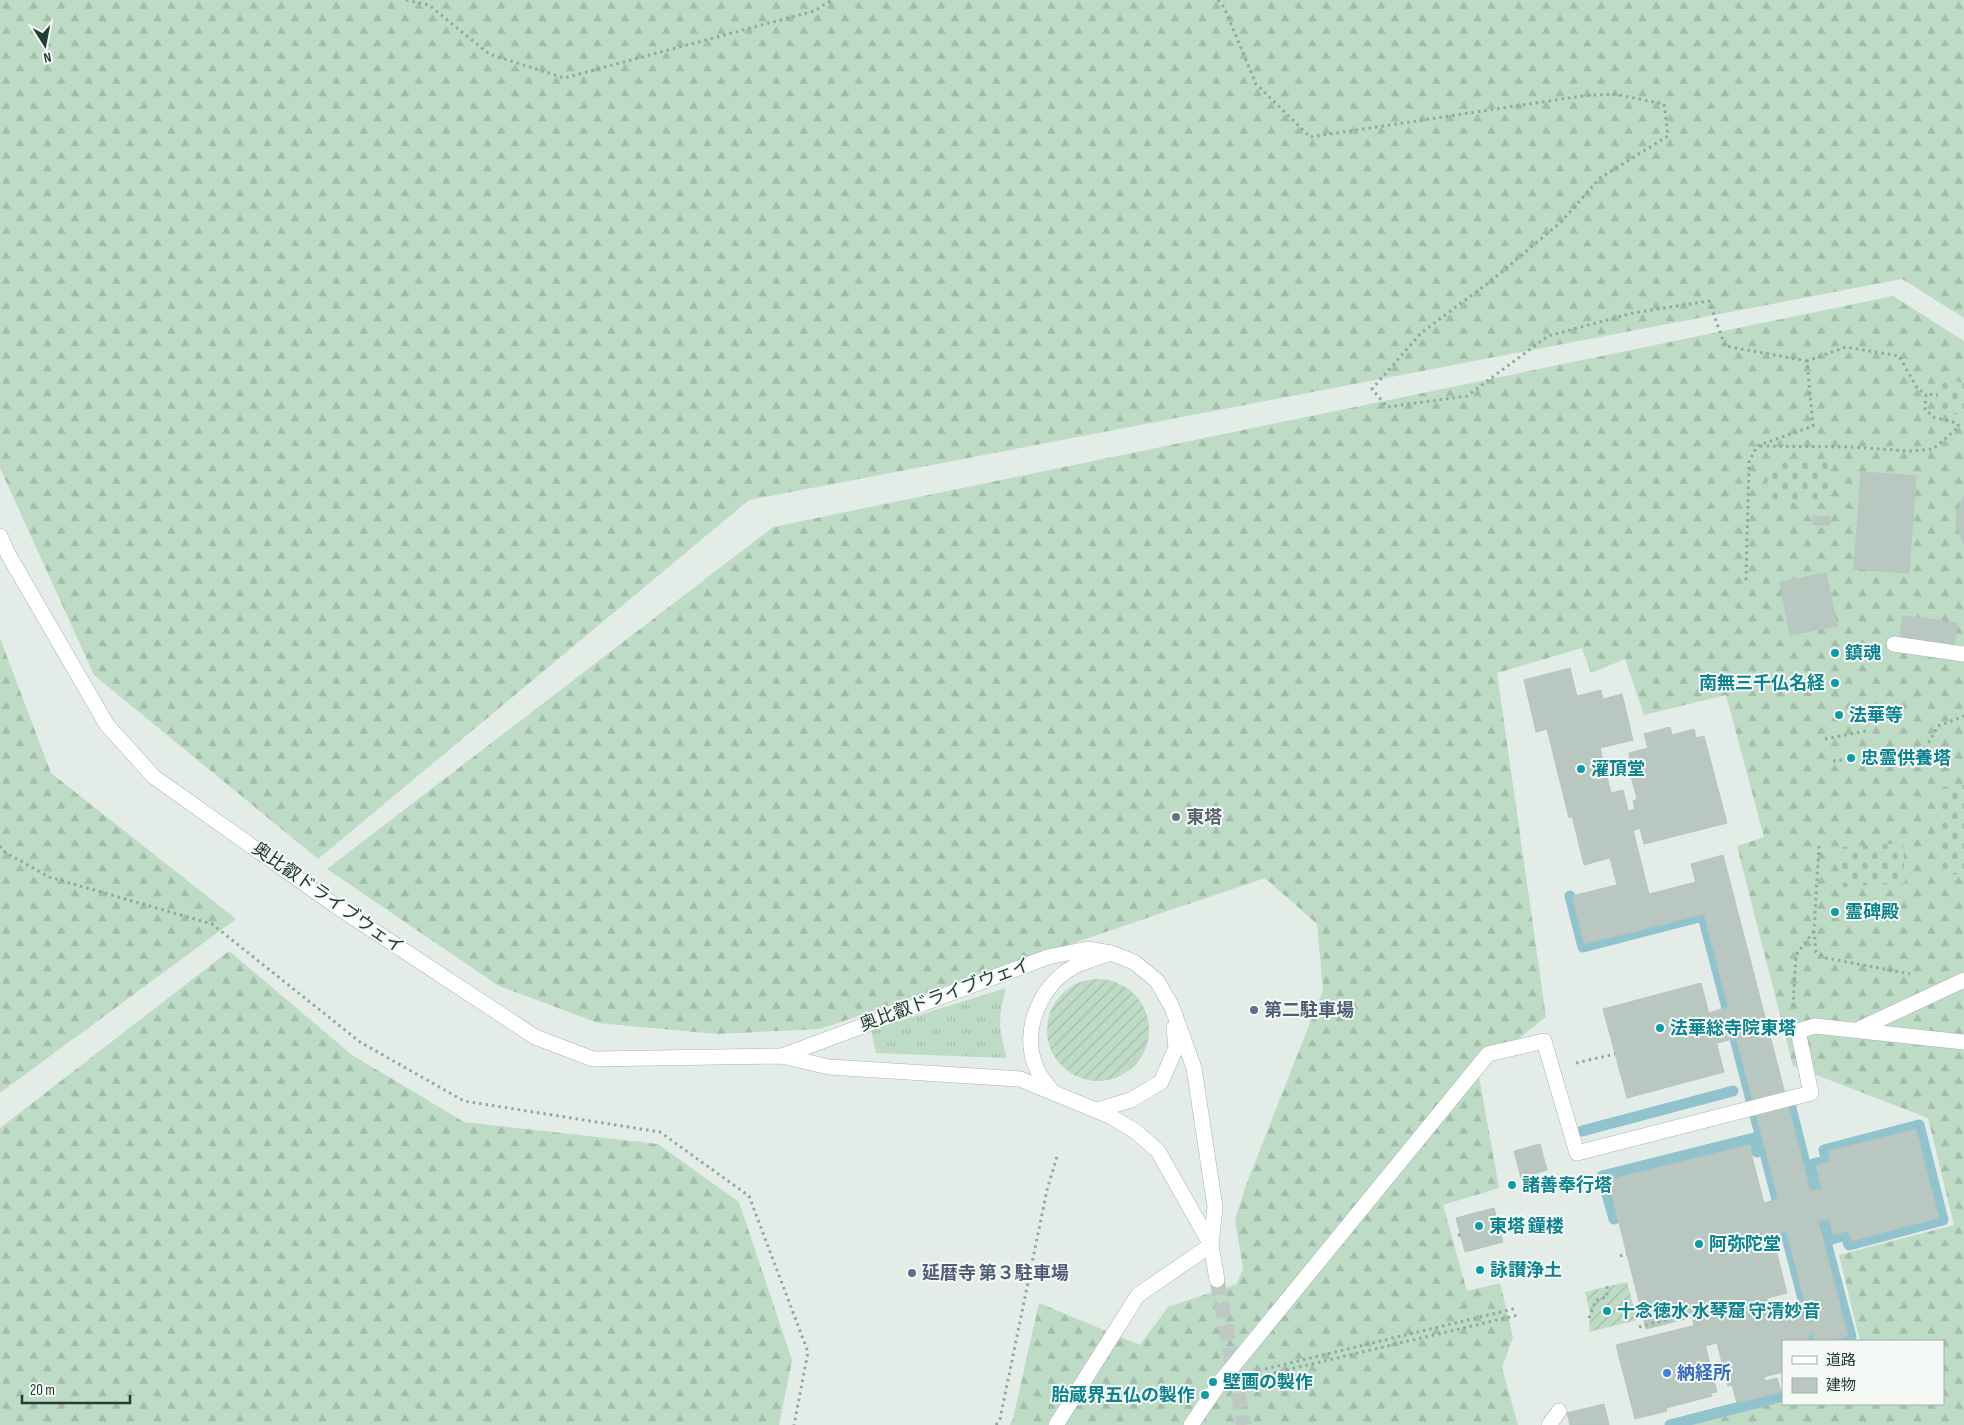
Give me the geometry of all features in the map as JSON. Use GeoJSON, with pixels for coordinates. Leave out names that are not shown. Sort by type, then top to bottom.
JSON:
{"type":"FeatureCollection","features":[{"type":"Feature","properties":{"kind":"street","name":"奥比叡ドライブウェイ"},"geometry":{"type":"LineString","coordinates":[[0,536],[8,554],[107,726],[154,776],[344,911],[535,1037],[594,1060],[782,1056],[829,1067],[1020,1079],[1097,1110],[1135,1132],[1158,1151],[1211,1244]]}},
{"type":"Feature","properties":{"kind":"street"},"geometry":{"type":"LineString","coordinates":[[1894,644],[1964,654]]}},
{"type":"Feature","properties":{"kind":"street","name":"奥比叡ドライブウェイ"},"geometry":{"type":"LineString","coordinates":[[782,1056],[1048,957],[1087,949],[1134,962],[1157,981],[1172,1007],[1194,1068],[1215,1207],[1211,1244],[1217,1280]]}},
{"type":"Feature","properties":{"kind":"street","name":"奥比叡ドライブウェイ"},"geometry":{"type":"LineString","coordinates":[[1054,1094],[1036,1067],[1031,1040],[1034,1011],[1052,984],[1076,966],[1110,954]]}},
{"type":"Feature","properties":{"kind":"street"},"geometry":{"type":"LineString","coordinates":[[1857,1030],[1964,980]]}},
{"type":"Feature","properties":{"kind":"street","name":"奥比叡ドライブウェイ"},"geometry":{"type":"LineString","coordinates":[[1097,1110],[1131,1100],[1161,1082],[1176,1048],[1172,1007]]}},
{"type":"Feature","properties":{"kind":"street"},"geometry":{"type":"LineString","coordinates":[[1191,1425],[1221,1381],[1488,1054],[1544,1041],[1577,1153],[1811,1093],[1798,1030],[1815,1026],[1964,1042]]}},
{"type":"Feature","properties":{"kind":"street"},"geometry":{"type":"LineString","coordinates":[[1056,1425],[1138,1295],[1211,1244]]}},
{"type":"Feature","properties":{"kind":"street"},"geometry":{"type":"LineString","coordinates":[[1221,1381],[1240,1374]]}},
{"type":"Feature","properties":{"kind":"street"},"geometry":{"type":"LineString","coordinates":[[1549,1425],[1559,1411]]}},
{"type":"Feature","properties":{"kind":"path"},"geometry":{"type":"LineString","coordinates":[[406,0],[429,5],[489,54],[564,78],[814,11],[832,0]]}},
{"type":"Feature","properties":{"kind":"path"},"geometry":{"type":"LineString","coordinates":[[1218,0],[1224,7],[1256,84],[1310,137],[1582,96],[1614,94],[1664,104],[1668,136],[1600,178],[1561,222],[1491,281],[1421,333],[1372,389],[1387,407],[1467,396],[1548,336],[1633,313],[1710,301],[1725,346],[1807,361],[1846,347],[1900,356],[1917,388],[1926,394],[1938,395]]}},
{"type":"Feature","properties":{"kind":"path"},"geometry":{"type":"LineString","coordinates":[[1746,580],[1749,462],[1757,446],[1813,426],[1807,361]]}},
{"type":"Feature","properties":{"kind":"path"},"geometry":{"type":"LineString","coordinates":[[1757,446],[1851,447],[1909,451],[1933,449],[1959,427],[1956,423],[1933,417],[1925,409],[1926,394]]}},
{"type":"Feature","properties":{"kind":"path"},"geometry":{"type":"LineString","coordinates":[[1919,760],[1938,726],[1964,716]]}},
{"type":"Feature","properties":{"kind":"path"},"geometry":{"type":"LineString","coordinates":[[1825,739],[1866,730]]}},
{"type":"Feature","properties":{"kind":"path"},"geometry":{"type":"LineString","coordinates":[[1833,761],[1842,760]]}},
{"type":"Feature","properties":{"kind":"path"},"geometry":{"type":"LineString","coordinates":[[0,846],[3,851],[50,877],[212,924],[360,1042],[464,1101],[660,1132],[741,1190],[749,1196],[808,1352],[794,1425]]}},
{"type":"Feature","properties":{"kind":"path"},"geometry":{"type":"LineString","coordinates":[[1819,846],[1814,931],[1816,952],[1826,958],[1914,975]]}},
{"type":"Feature","properties":{"kind":"path"},"geometry":{"type":"LineString","coordinates":[[1798,1030],[1792,1011],[1796,955],[1814,931]]}},
{"type":"Feature","properties":{"kind":"path"},"geometry":{"type":"LineString","coordinates":[[1578,1063],[1615,1054]]}},
{"type":"Feature","properties":{"kind":"path"},"geometry":{"type":"LineString","coordinates":[[996,1425],[1000,1419],[1047,1190],[1058,1153]]}},
{"type":"Feature","properties":{"kind":"path"},"geometry":{"type":"LineString","coordinates":[[1620,1256],[1626,1254]]}},
{"type":"Feature","properties":{"kind":"path"},"geometry":{"type":"LineString","coordinates":[[1589,1318],[1596,1300],[1607,1296],[1607,1285]]}},
{"type":"Feature","properties":{"kind":"path"},"geometry":{"type":"LineString","coordinates":[[1240,1374],[1517,1308]]}},
{"type":"Feature","properties":{"kind":"path"},"geometry":{"type":"LineString","coordinates":[[1639,1327],[1688,1314]]}},
{"type":"Feature","properties":{"kind":"path"},"geometry":{"type":"LineString","coordinates":[[1260,1377],[1518,1315]]}},
{"type":"Feature","properties":{"kind":"green space"},"geometry":{"type":"Polygon","coordinates":[[[0,0],[1964,0],[1964,318],[1902,279],[749,500],[318,859],[94,675],[0,468],[0,0]]]}},
{"type":"Feature","properties":{"kind":"green space"},"geometry":{"type":"Polygon","coordinates":[[[1893,296],[1964,341],[1964,1425],[1690,1425],[1782,1401],[1782,1405],[1944,1405],[1944,1340],[1860,1340],[1839,1255],[1954,1225],[1928,1118],[1793,1066],[1737,846],[1764,837],[1726,695],[1644,715],[1625,659],[1591,673],[1582,648],[1497,673],[1546,1017],[1478,1071],[1499,1188],[1443,1205],[1467,1291],[1500,1283],[1513,1337],[1502,1368],[1518,1425],[1010,1425],[1013,1419],[1039,1303],[1140,1345],[1168,1307],[1237,1284],[1243,1268],[1235,1220],[1246,1185],[1323,990],[1317,924],[1265,878],[820,1029],[717,1034],[598,1023],[499,986],[327,869],[773,527],[1893,296]]]}},
{"type":"Feature","properties":{"kind":"green space"},"geometry":{"type":"Polygon","coordinates":[[[1941,378],[1964,383],[1964,416],[1934,410],[1941,378]]]}},
{"type":"Feature","properties":{"kind":"green space"},"geometry":{"type":"Polygon","coordinates":[[[1768,461],[1830,462],[1829,503],[1767,502],[1768,461]]]}},
{"type":"Feature","properties":{"kind":"green space"},"geometry":{"type":"Polygon","coordinates":[[[0,638],[51,773],[236,919],[0,1093],[0,638]]]}},
{"type":"Feature","properties":{"kind":"green space"},"geometry":{"type":"Polygon","coordinates":[[[1964,785],[1964,874],[1942,875],[1937,787],[1964,785]]]}},
{"type":"Feature","properties":{"kind":"green space"},"geometry":{"type":"Polygon","coordinates":[[[1903,843],[1905,883],[1843,887],[1841,847],[1903,843]]]}},
{"type":"Feature","properties":{"kind":"green space"},"geometry":{"type":"Polygon","coordinates":[[[229,951],[352,1055],[464,1122],[658,1144],[739,1202],[792,1360],[779,1425],[0,1425],[0,1128],[229,951]]]}},
{"type":"Feature","properties":{"kind":"green space"},"geometry":{"type":"Polygon","coordinates":[[[1098,979],[1118,983],[1134,994],[1145,1010],[1149,1030],[1145,1050],[1134,1066],[1118,1077],[1098,1081],[1078,1077],[1062,1066],[1051,1050],[1047,1030],[1051,1010],[1062,994],[1078,983],[1098,979]]]}},
{"type":"Feature","properties":{"kind":"green space"},"geometry":{"type":"Polygon","coordinates":[[[1006,988],[1000,1023],[1007,1058],[876,1053],[871,1030],[1006,988]]]}},
{"type":"Feature","properties":{"kind":"green space"},"geometry":{"type":"Polygon","coordinates":[[[1627,1282],[1637,1320],[1589,1332],[1590,1312],[1585,1292],[1627,1282]]]}},
{"type":"Feature","properties":{"kind":"building"},"geometry":{"type":"Polygon","coordinates":[[[1861,472],[1916,476],[1909,573],[1854,569],[1861,472]]]}},
{"type":"Feature","properties":{"kind":"building"},"geometry":{"type":"Polygon","coordinates":[[[1964,497],[1964,544],[1956,526],[1957,511],[1964,497]]]}},
{"type":"Feature","properties":{"kind":"building"},"geometry":{"type":"Polygon","coordinates":[[[1813,516],[1830,517],[1830,525],[1813,525],[1813,516]]]}},
{"type":"Feature","properties":{"kind":"building"},"geometry":{"type":"Polygon","coordinates":[[[1826,573],[1837,626],[1790,635],[1780,582],[1826,573]]]}},
{"type":"Feature","properties":{"kind":"building"},"geometry":{"type":"Polygon","coordinates":[[[1903,616],[1957,623],[1954,645],[1900,637],[1903,616]]]}},
{"type":"Feature","properties":{"kind":"building","name":"灌頂堂"},"geometry":{"type":"Polygon","coordinates":[[[1570,668],[1577,696],[1601,690],[1603,699],[1622,694],[1633,740],[1600,748],[1611,793],[1623,790],[1645,878],[1617,885],[1610,858],[1584,865],[1572,816],[1569,818],[1547,729],[1536,732],[1524,680],[1570,668]]]}},
{"type":"Feature","properties":{"kind":"building"},"geometry":{"type":"Polygon","coordinates":[[[1670,727],[1672,735],[1694,729],[1696,738],[1704,736],[1727,823],[1644,844],[1633,801],[1637,799],[1627,761],[1630,759],[1629,753],[1648,748],[1644,734],[1670,727]]]}},
{"type":"Feature","properties":{"kind":"building"},"geometry":{"type":"Polygon","coordinates":[[[1636,809],[1641,828],[1633,831],[1628,811],[1636,809]]]}},
{"type":"Feature","properties":{"kind":"building"},"geometry":{"type":"Polygon","coordinates":[[[1723,855],[1848,1336],[1832,1340],[1815,1340],[1691,864],[1723,855]]]}},
{"type":"Feature","properties":{"kind":"building"},"geometry":{"type":"Polygon","coordinates":[[[1645,878],[1657,926],[1584,944],[1572,896],[1645,878]]]}},
{"type":"Feature","properties":{"kind":"building"},"geometry":{"type":"Polygon","coordinates":[[[1696,882],[1704,914],[1657,926],[1649,894],[1696,882]]]}},
{"type":"Feature","properties":{"kind":"building","name":"法華総寺院東塔"},"geometry":{"type":"Polygon","coordinates":[[[1701,983],[1724,1072],[1627,1098],[1603,1009],[1701,983]]]}},
{"type":"Feature","properties":{"kind":"building"},"geometry":{"type":"Polygon","coordinates":[[[1728,1007],[1736,1038],[1717,1043],[1709,1013],[1728,1007]]]}},
{"type":"Feature","properties":{"kind":"building"},"geometry":{"type":"Polygon","coordinates":[[[1916,1129],[1939,1218],[1851,1241],[1848,1231],[1833,1235],[1816,1166],[1830,1162],[1828,1151],[1916,1129]]]}},
{"type":"Feature","properties":{"kind":"building"},"geometry":{"type":"Polygon","coordinates":[[[1540,1144],[1547,1170],[1521,1178],[1514,1151],[1540,1144]]]}},
{"type":"Feature","properties":{"kind":"building","name":"阿弥陀堂"},"geometry":{"type":"Polygon","coordinates":[[[1749,1145],[1787,1293],[1646,1329],[1608,1180],[1749,1145]]]}},
{"type":"Feature","properties":{"kind":"building"},"geometry":{"type":"Polygon","coordinates":[[[1821,1189],[1829,1219],[1818,1221],[1810,1191],[1821,1189]]]}},
{"type":"Feature","properties":{"kind":"building"},"geometry":{"type":"Polygon","coordinates":[[[1778,1199],[1786,1231],[1772,1235],[1764,1203],[1778,1199]]]}},
{"type":"Feature","properties":{"kind":"building","name":"東塔 鐘楼"},"geometry":{"type":"Polygon","coordinates":[[[1494,1208],[1503,1242],[1465,1252],[1456,1218],[1494,1208]]]}},
{"type":"Feature","properties":{"kind":"building"},"geometry":{"type":"Polygon","coordinates":[[[1767,1298],[1773,1320],[1715,1335],[1717,1343],[1705,1346],[1700,1324],[1694,1325],[1692,1317],[1767,1298]]]}},
{"type":"Feature","properties":{"kind":"building"},"geometry":{"type":"Polygon","coordinates":[[[1801,1313],[1808,1340],[1782,1340],[1782,1372],[1728,1386],[1715,1335],[1801,1313]]]}},
{"type":"Feature","properties":{"kind":"building"},"geometry":{"type":"Polygon","coordinates":[[[1809,1320],[1813,1334],[1807,1336],[1803,1322],[1809,1320]]]}},
{"type":"Feature","properties":{"kind":"building","name":"納経所"},"geometry":{"type":"Polygon","coordinates":[[[1700,1324],[1717,1392],[1711,1393],[1712,1396],[1666,1408],[1667,1411],[1635,1419],[1616,1345],[1700,1324]]]}},
{"type":"Feature","properties":{"kind":"building"},"geometry":{"type":"Polygon","coordinates":[[[1722,1364],[1725,1377],[1714,1380],[1710,1367],[1722,1364]]]}},
{"type":"Feature","properties":{"kind":"building"},"geometry":{"type":"Polygon","coordinates":[[[1764,1377],[1765,1381],[1777,1378],[1781,1392],[1737,1403],[1732,1385],[1764,1377]]]}},
{"type":"Feature","properties":{"kind":"building"},"geometry":{"type":"Polygon","coordinates":[[[1604,1404],[1609,1425],[1570,1425],[1567,1413],[1604,1404]]]}},
{"type":"Feature","properties":{"kind":"waterway"},"geometry":{"type":"LineString","coordinates":[[1570,896],[1583,947],[1703,916],[1814,1340]]}},
{"type":"Feature","properties":{"kind":"waterway"},"geometry":{"type":"LineString","coordinates":[[1582,1131],[1733,1091]]}},
{"type":"Feature","properties":{"kind":"waterway"},"geometry":{"type":"LineString","coordinates":[[1790,1104],[1811,1187],[1818,1185],[1813,1164],[1827,1161],[1824,1150],[1919,1125],[1943,1220],[1849,1245],[1846,1235],[1832,1239],[1827,1221],[1821,1223],[1851,1337],[1838,1340]]}},
{"type":"Feature","properties":{"kind":"waterway"},"geometry":{"type":"LineString","coordinates":[[1614,1219],[1602,1176],[1754,1138],[1757,1152]]}},
{"type":"Feature","properties":{"kind":"waterway"},"geometry":{"type":"LineString","coordinates":[[1670,1425],[1782,1396]]}},
{"type":"Feature","properties":{"kind":"tunnel"},"geometry":{"type":"LineString","coordinates":[[1217,1280],[1244,1425]]}},
{"type":"Feature","properties":{"kind":"place","name":"鎮魂"},"geometry":{"type":"Point","coordinates":[1835,653]}},
{"type":"Feature","properties":{"kind":"place","name":"南無三千仏名経"},"geometry":{"type":"Point","coordinates":[1835,683]}},
{"type":"Feature","properties":{"kind":"place","name":"法華等"},"geometry":{"type":"Point","coordinates":[1839,715]}},
{"type":"Feature","properties":{"kind":"place","name":"忠霊供養塔"},"geometry":{"type":"Point","coordinates":[1851,758]}},
{"type":"Feature","properties":{"kind":"place","name":"灌頂堂"},"geometry":{"type":"Point","coordinates":[1581,769]}},
{"type":"Feature","properties":{"kind":"place","name":"東塔"},"geometry":{"type":"Point","coordinates":[1176,817]}},
{"type":"Feature","properties":{"kind":"place","name":"霊碑殿"},"geometry":{"type":"Point","coordinates":[1835,912]}},
{"type":"Feature","properties":{"kind":"place","name":"第二駐車場"},"geometry":{"type":"Point","coordinates":[1254,1010]}},
{"type":"Feature","properties":{"kind":"place","name":"法華総寺院東塔"},"geometry":{"type":"Point","coordinates":[1660,1028]}},
{"type":"Feature","properties":{"kind":"place","name":"諸善奉行塔"},"geometry":{"type":"Point","coordinates":[1512,1185]}},
{"type":"Feature","properties":{"kind":"place","name":"東塔 鐘楼"},"geometry":{"type":"Point","coordinates":[1479,1226]}},
{"type":"Feature","properties":{"kind":"place","name":"阿弥陀堂"},"geometry":{"type":"Point","coordinates":[1699,1244]}},
{"type":"Feature","properties":{"kind":"place","name":"詠讃浄土"},"geometry":{"type":"Point","coordinates":[1480,1270]}},
{"type":"Feature","properties":{"kind":"place","name":"延暦寺 第３駐車場"},"geometry":{"type":"Point","coordinates":[912,1273]}},
{"type":"Feature","properties":{"kind":"place","name":"十念徳水 水琴窟 守清妙音"},"geometry":{"type":"Point","coordinates":[1607,1311]}},
{"type":"Feature","properties":{"kind":"place","name":"納経所"},"geometry":{"type":"Point","coordinates":[1667,1373]}},
{"type":"Feature","properties":{"kind":"place","name":"壁画の製作"},"geometry":{"type":"Point","coordinates":[1213,1382]}},
{"type":"Feature","properties":{"kind":"place","name":"胎蔵界五仏の製作"},"geometry":{"type":"Point","coordinates":[1205,1395]}}]}
